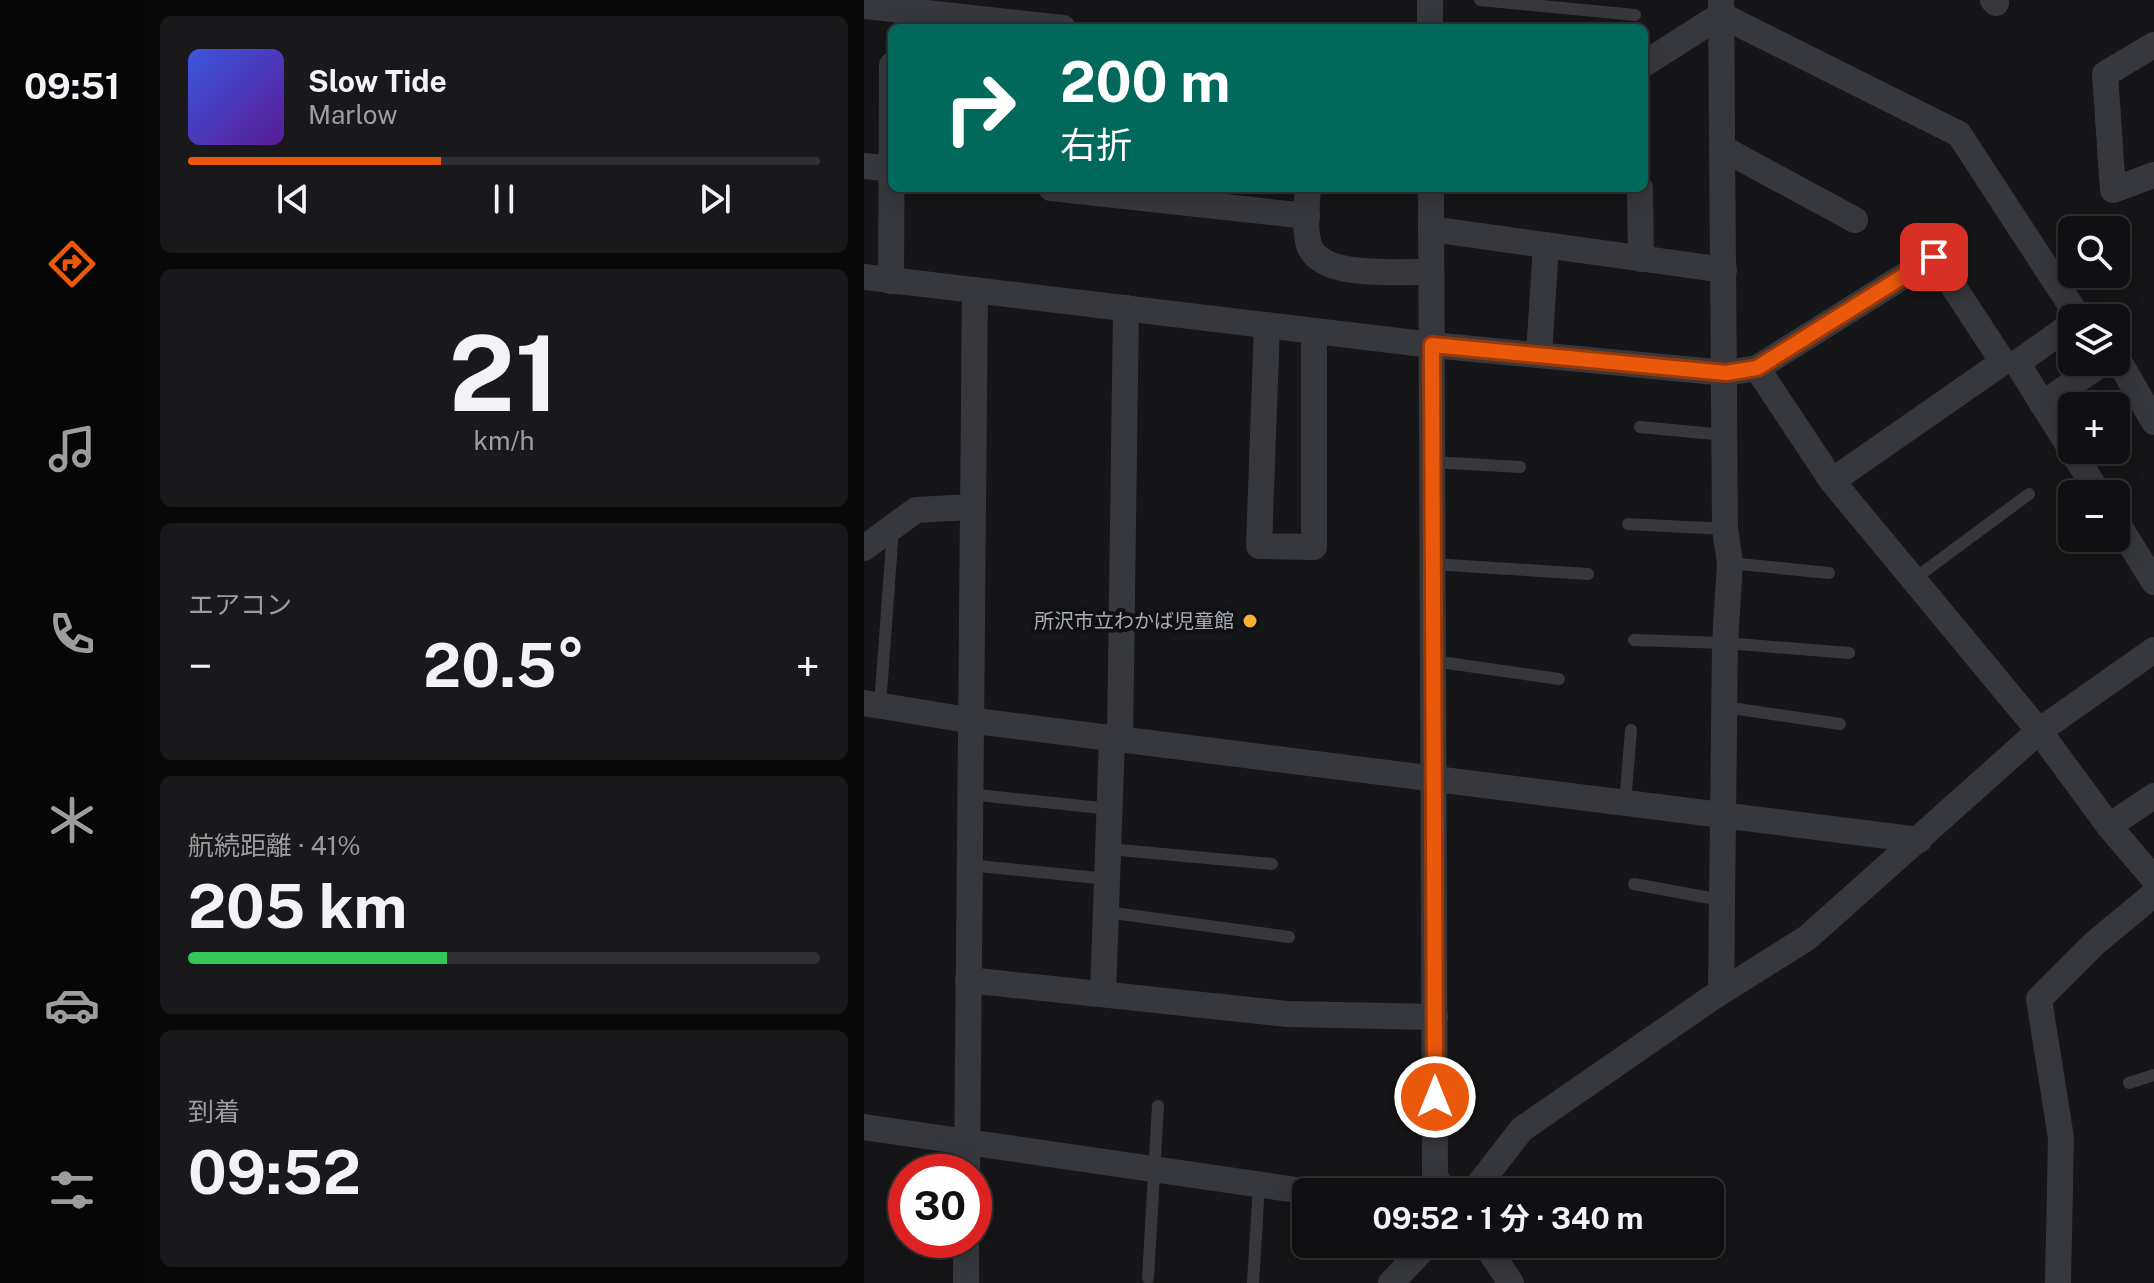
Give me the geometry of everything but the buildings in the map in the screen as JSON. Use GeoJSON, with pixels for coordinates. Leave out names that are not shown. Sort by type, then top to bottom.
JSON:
{"type":"FeatureCollection","features":[{"type":"Feature","properties":{"kind":"street"},"geometry":{"type":"LineString","coordinates":[[1430,0],[1430,24]]}},
{"type":"Feature","properties":{"kind":"street"},"geometry":{"type":"LineString","coordinates":[[864,6],[995,24]]}},
{"type":"Feature","properties":{"kind":"street"},"geometry":{"type":"LineString","coordinates":[[1648,61],[1721,8]]}},
{"type":"Feature","properties":{"kind":"street"},"geometry":{"type":"LineString","coordinates":[[1721,8],[1725,529],[1730,563],[1725,643],[1721,992]]}},
{"type":"Feature","properties":{"kind":"street"},"geometry":{"type":"LineString","coordinates":[[1721,8],[1959,134],[2070,304]]}},
{"type":"Feature","properties":{"kind":"street"},"geometry":{"type":"LineString","coordinates":[[2154,45],[2105,74],[2113,190],[2154,175]]}},
{"type":"Feature","properties":{"kind":"street"},"geometry":{"type":"LineString","coordinates":[[1722,148],[1855,220]]}},
{"type":"Feature","properties":{"kind":"street"},"geometry":{"type":"LineString","coordinates":[[864,166],[888,169]]}},
{"type":"Feature","properties":{"kind":"street"},"geometry":{"type":"LineString","coordinates":[[891,281],[892,192]]}},
{"type":"Feature","properties":{"kind":"street"},"geometry":{"type":"LineString","coordinates":[[1088,192],[1307,216]]}},
{"type":"Feature","properties":{"kind":"street"},"geometry":{"type":"LineString","coordinates":[[1308,192],[1309,244],[1317,259],[1345,270],[1431,272]]}},
{"type":"Feature","properties":{"kind":"street"},"geometry":{"type":"LineString","coordinates":[[1436,1178],[1431,229],[1438,192]]}},
{"type":"Feature","properties":{"kind":"street"},"geometry":{"type":"LineString","coordinates":[[1640,192],[1641,259]]}},
{"type":"Feature","properties":{"kind":"street"},"geometry":{"type":"LineString","coordinates":[[1431,229],[1724,270]]}},
{"type":"Feature","properties":{"kind":"street"},"geometry":{"type":"LineString","coordinates":[[1539,355],[1546,245]]}},
{"type":"Feature","properties":{"kind":"street"},"geometry":{"type":"LineString","coordinates":[[864,277],[1432,345],[1726,373],[1757,368],[1934,257],[2003,362],[1832,481]]}},
{"type":"Feature","properties":{"kind":"street"},"geometry":{"type":"LineString","coordinates":[[967,1154],[968,720],[975,290]]}},
{"type":"Feature","properties":{"kind":"street"},"geometry":{"type":"LineString","coordinates":[[1103,994],[1110,809],[1116,739],[1126,308]]}},
{"type":"Feature","properties":{"kind":"street"},"geometry":{"type":"LineString","coordinates":[[1267,325],[1259,546],[1314,547],[1314,331]]}},
{"type":"Feature","properties":{"kind":"street"},"geometry":{"type":"LineString","coordinates":[[2058,334],[2017,363],[2090,480]]}},
{"type":"Feature","properties":{"kind":"street"},"geometry":{"type":"LineString","coordinates":[[1757,368],[1832,481],[2039,731],[2109,826],[2154,879]]}},
{"type":"Feature","properties":{"kind":"street"},"geometry":{"type":"LineString","coordinates":[[2042,404],[2083,376]]}},
{"type":"Feature","properties":{"kind":"street"},"geometry":{"type":"LineString","coordinates":[[2128,376],[2154,422]]}},
{"type":"Feature","properties":{"kind":"street"},"geometry":{"type":"LineString","coordinates":[[864,548],[916,510],[971,507]]}},
{"type":"Feature","properties":{"kind":"street"},"geometry":{"type":"LineString","coordinates":[[2130,543],[2154,582]]}},
{"type":"Feature","properties":{"kind":"street"},"geometry":{"type":"LineString","coordinates":[[1484,1178],[1522,1129],[1721,992],[1807,938],[2039,731],[2154,650]]}},
{"type":"Feature","properties":{"kind":"street"},"geometry":{"type":"LineString","coordinates":[[872,704],[968,720],[1919,840]]}},
{"type":"Feature","properties":{"kind":"street"},"geometry":{"type":"LineString","coordinates":[[2109,826],[2154,796]]}},
{"type":"Feature","properties":{"kind":"street"},"geometry":{"type":"LineString","coordinates":[[2058,1283],[2061,1138],[2039,999],[2095,943],[2154,894]]}},
{"type":"Feature","properties":{"kind":"street"},"geometry":{"type":"LineString","coordinates":[[968,980],[1287,1014],[1435,1017]]}},
{"type":"Feature","properties":{"kind":"street"},"geometry":{"type":"LineString","coordinates":[[864,1127],[1157,1167],[1292,1190]]}},
{"type":"Feature","properties":{"kind":"street"},"geometry":{"type":"LineString","coordinates":[[966,1258],[966,1283]]}},
{"type":"Feature","properties":{"kind":"street"},"geometry":{"type":"LineString","coordinates":[[1391,1283],[1415,1258]]}},
{"type":"Feature","properties":{"kind":"street"},"geometry":{"type":"LineString","coordinates":[[1494,1258],[1511,1283]]}},
{"type":"Feature","properties":{"kind":"lane"},"geometry":{"type":"LineString","coordinates":[[1480,0],[1635,15]]}},
{"type":"Feature","properties":{"kind":"lane"},"geometry":{"type":"LineString","coordinates":[[1640,427],[1725,435]]}},
{"type":"Feature","properties":{"kind":"lane"},"geometry":{"type":"LineString","coordinates":[[1432,462],[1520,467]]}},
{"type":"Feature","properties":{"kind":"lane"},"geometry":{"type":"LineString","coordinates":[[1914,579],[2029,494]]}},
{"type":"Feature","properties":{"kind":"lane"},"geometry":{"type":"LineString","coordinates":[[1628,524],[1725,529]]}},
{"type":"Feature","properties":{"kind":"lane"},"geometry":{"type":"LineString","coordinates":[[872,704],[894,526]]}},
{"type":"Feature","properties":{"kind":"lane"},"geometry":{"type":"LineString","coordinates":[[1730,563],[1829,573]]}},
{"type":"Feature","properties":{"kind":"lane"},"geometry":{"type":"LineString","coordinates":[[1433,564],[1588,574]]}},
{"type":"Feature","properties":{"kind":"lane"},"geometry":{"type":"LineString","coordinates":[[1634,640],[1725,643],[1849,653]]}},
{"type":"Feature","properties":{"kind":"lane"},"geometry":{"type":"LineString","coordinates":[[1433,661],[1559,679]]}},
{"type":"Feature","properties":{"kind":"lane"},"geometry":{"type":"LineString","coordinates":[[1724,707],[1840,724]]}},
{"type":"Feature","properties":{"kind":"lane"},"geometry":{"type":"LineString","coordinates":[[1625,804],[1631,730]]}},
{"type":"Feature","properties":{"kind":"lane"},"geometry":{"type":"LineString","coordinates":[[968,794],[1110,809]]}},
{"type":"Feature","properties":{"kind":"lane"},"geometry":{"type":"LineString","coordinates":[[1109,849],[1272,864]]}},
{"type":"Feature","properties":{"kind":"lane"},"geometry":{"type":"LineString","coordinates":[[968,865],[1107,879]]}},
{"type":"Feature","properties":{"kind":"lane"},"geometry":{"type":"LineString","coordinates":[[1634,884],[1721,900]]}},
{"type":"Feature","properties":{"kind":"lane"},"geometry":{"type":"LineString","coordinates":[[1106,912],[1289,937]]}},
{"type":"Feature","properties":{"kind":"lane"},"geometry":{"type":"LineString","coordinates":[[2129,1083],[2154,1075]]}},
{"type":"Feature","properties":{"kind":"lane"},"geometry":{"type":"LineString","coordinates":[[1148,1278],[1157,1167],[1158,1106]]}},
{"type":"Feature","properties":{"kind":"lane"},"geometry":{"type":"LineString","coordinates":[[1253,1283],[1259,1185]]}},
{"type":"Feature","properties":{"kind":"place","name":"所沢市立わかば児童館"},"geometry":{"type":"Point","coordinates":[1250,621]}},
{"type":"Feature","properties":{"kind":"route"},"geometry":{"type":"LineString","coordinates":[[1435,1097],[1432,345],[1726,373],[1757,368],[1934,257]]}}]}
